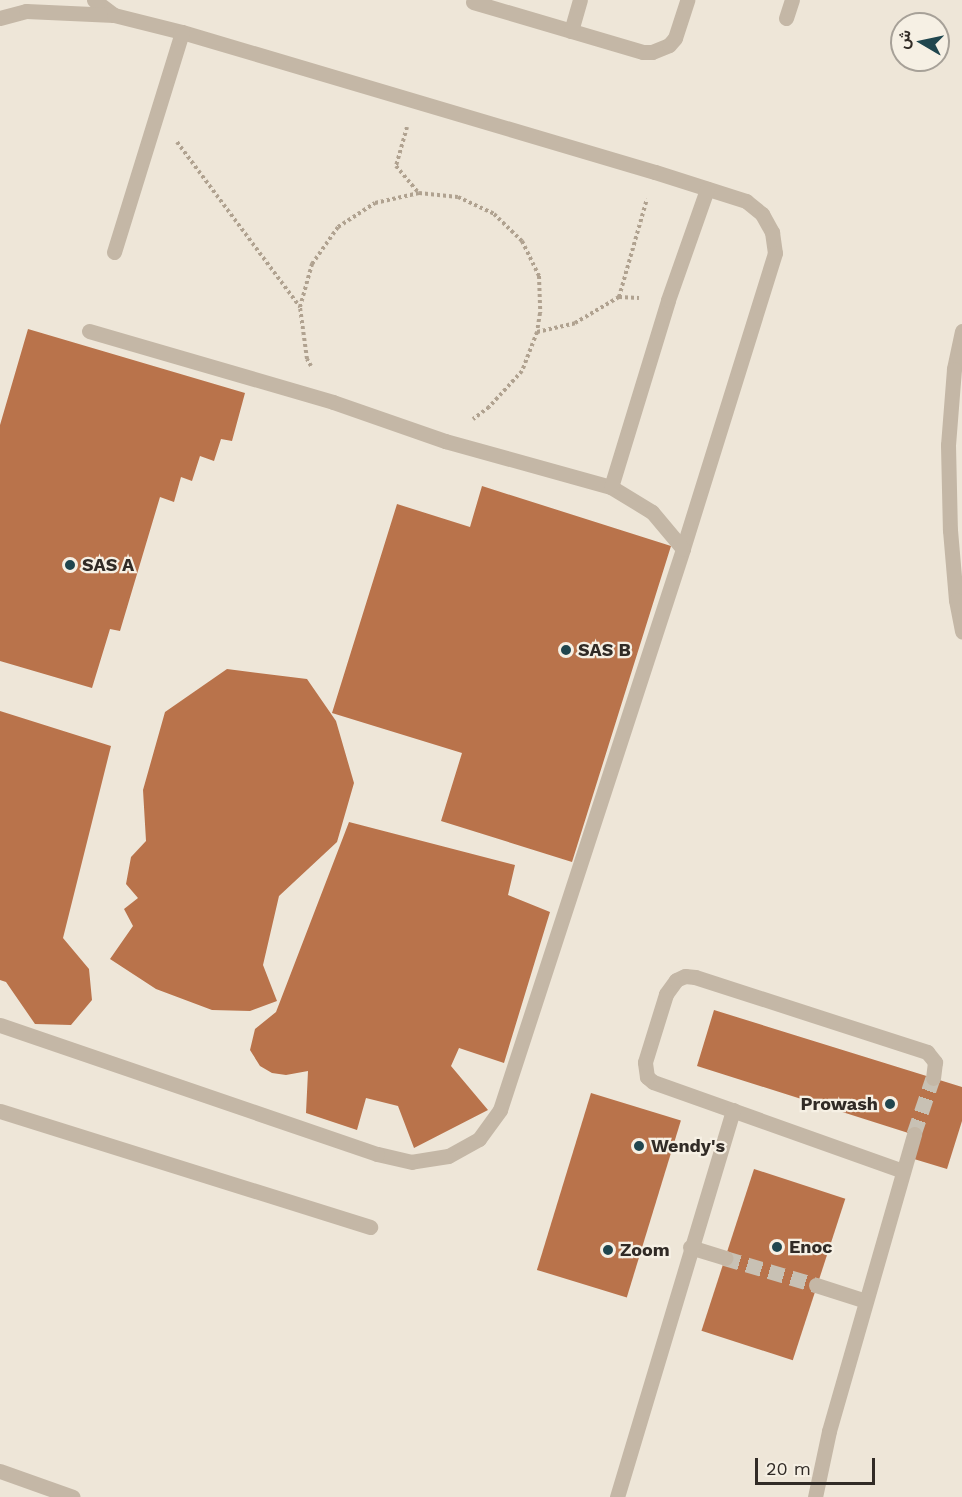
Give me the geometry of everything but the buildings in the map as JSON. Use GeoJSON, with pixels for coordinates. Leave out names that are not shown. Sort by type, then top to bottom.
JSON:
{"type":"FeatureCollection","features":[{"type":"Feature","properties":{"kind":"street"},"geometry":{"type":"LineString","coordinates":[[94,0],[114,15]]}},
{"type":"Feature","properties":{"kind":"street"},"geometry":{"type":"LineString","coordinates":[[571,31],[580,0]]}},
{"type":"Feature","properties":{"kind":"street"},"geometry":{"type":"LineString","coordinates":[[471,1],[643,52],[652,52],[669,45],[675,38],[687,0]]}},
{"type":"Feature","properties":{"kind":"street"},"geometry":{"type":"LineString","coordinates":[[786,18],[792,0]]}},
{"type":"Feature","properties":{"kind":"street"},"geometry":{"type":"LineString","coordinates":[[0,18],[26,11],[114,15],[182,32],[655,172],[746,201],[762,214],[772,232],[775,253],[683,549],[500,1110],[479,1139],[448,1156],[412,1162],[377,1154],[0,1025]]}},
{"type":"Feature","properties":{"kind":"street"},"geometry":{"type":"LineString","coordinates":[[114,252],[182,32]]}},
{"type":"Feature","properties":{"kind":"street"},"geometry":{"type":"LineString","coordinates":[[611,487],[668,300],[707,189]]}},
{"type":"Feature","properties":{"kind":"street"},"geometry":{"type":"LineString","coordinates":[[88,331],[333,402],[445,441],[611,487],[652,512],[683,549]]}},
{"type":"Feature","properties":{"kind":"street"},"geometry":{"type":"LineString","coordinates":[[962,331],[954,369],[948,445],[952,554],[962,631]]}},
{"type":"Feature","properties":{"kind":"street"},"geometry":{"type":"LineString","coordinates":[[903,1171],[652,1082],[647,1077],[645,1062],[666,994],[670,986],[685,976],[695,977],[927,1052],[935,1062],[933,1078]]}},
{"type":"Feature","properties":{"kind":"street"},"geometry":{"type":"LineString","coordinates":[[0,1110],[370,1227]]}},
{"type":"Feature","properties":{"kind":"street"},"geometry":{"type":"LineString","coordinates":[[617,1497],[690,1247],[733,1110]]}},
{"type":"Feature","properties":{"kind":"street"},"geometry":{"type":"LineString","coordinates":[[814,1497],[829,1431],[914,1134]]}},
{"type":"Feature","properties":{"kind":"street"},"geometry":{"type":"LineString","coordinates":[[690,1247],[725,1258]]}},
{"type":"Feature","properties":{"kind":"street"},"geometry":{"type":"LineString","coordinates":[[816,1285],[866,1301]]}},
{"type":"Feature","properties":{"kind":"street"},"geometry":{"type":"LineString","coordinates":[[0,1471],[73,1497]]}},
{"type":"Feature","properties":{"kind":"path"},"geometry":{"type":"LineString","coordinates":[[415,100],[396,166],[419,193]]}},
{"type":"Feature","properties":{"kind":"path"},"geometry":{"type":"LineString","coordinates":[[156,114],[300,308]]}},
{"type":"Feature","properties":{"kind":"path"},"geometry":{"type":"LineString","coordinates":[[619,297],[655,172]]}},
{"type":"Feature","properties":{"kind":"path"},"geometry":{"type":"LineString","coordinates":[[333,402],[307,359],[300,308],[312,264],[338,227],[375,203],[419,193],[458,197],[494,213],[522,241],[539,276],[540,313],[537,332],[522,371],[489,407],[445,441]]}},
{"type":"Feature","properties":{"kind":"path"},"geometry":{"type":"LineString","coordinates":[[537,332],[575,323],[619,297],[668,300]]}},
{"type":"Feature","properties":{"kind":"tunnel"},"geometry":{"type":"LineString","coordinates":[[914,1134],[933,1078]]}},
{"type":"Feature","properties":{"kind":"tunnel"},"geometry":{"type":"LineString","coordinates":[[725,1258],[816,1285]]}},
{"type":"Feature","properties":{"kind":"place","name":"SAS A"},"geometry":{"type":"Point","coordinates":[70,565]}},
{"type":"Feature","properties":{"kind":"place","name":"SAS B"},"geometry":{"type":"Point","coordinates":[566,650]}},
{"type":"Feature","properties":{"kind":"place","name":"Prowash"},"geometry":{"type":"Point","coordinates":[890,1104]}},
{"type":"Feature","properties":{"kind":"place","name":"Wendy's"},"geometry":{"type":"Point","coordinates":[639,1146]}},
{"type":"Feature","properties":{"kind":"place","name":"Enoc"},"geometry":{"type":"Point","coordinates":[777,1247]}},
{"type":"Feature","properties":{"kind":"place","name":"Zoom"},"geometry":{"type":"Point","coordinates":[608,1250]}}]}
